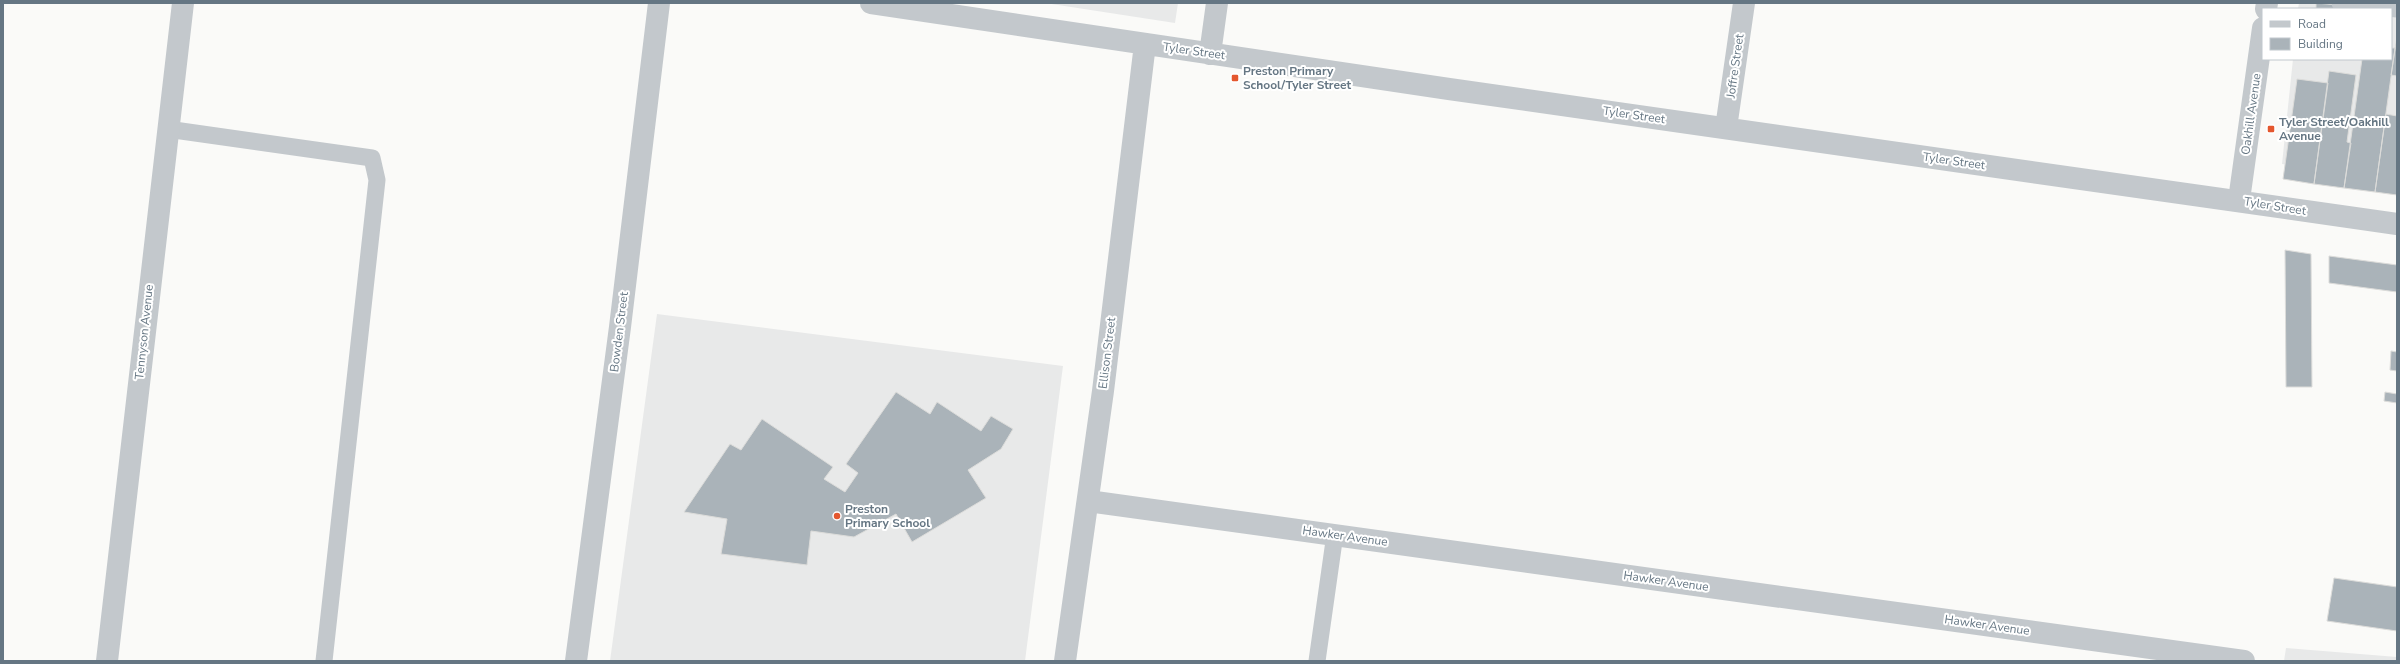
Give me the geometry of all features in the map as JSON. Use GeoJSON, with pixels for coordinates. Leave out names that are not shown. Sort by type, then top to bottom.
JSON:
{"type":"FeatureCollection","features":[{"type":"Feature","properties":{"kind":"street","name":"Tennyson Avenue"},"geometry":{"type":"LineString","coordinates":[[106,661],[167,129],[183,3]]}},
{"type":"Feature","properties":{"kind":"street","name":"Bowden Street"},"geometry":{"type":"LineString","coordinates":[[576,661],[620,327],[659,3]]}},
{"type":"Feature","properties":{"kind":"street","name":"Tyler Street"},"geometry":{"type":"LineString","coordinates":[[871,3],[1210,54],[2238,200],[2397,224]]}},
{"type":"Feature","properties":{"kind":"street"},"geometry":{"type":"LineString","coordinates":[[1210,54],[1217,3]]}},
{"type":"Feature","properties":{"kind":"street","name":"Joffre Street"},"geometry":{"type":"LineString","coordinates":[[1726,128],[1744,3]]}},
{"type":"Feature","properties":{"kind":"street","name":"Oakhill Avenue"},"geometry":{"type":"LineString","coordinates":[[2238,200],[2262,35]]}},
{"type":"Feature","properties":{"kind":"street","name":"Ellison Street"},"geometry":{"type":"LineString","coordinates":[[1065,661],[1088,501],[1146,44]]}},
{"type":"Feature","properties":{"kind":"street","name":"Hawker Avenue"},"geometry":{"type":"LineString","coordinates":[[1088,501],[2244,661]]}},
{"type":"Feature","properties":{"kind":"lane"},"geometry":{"type":"LineString","coordinates":[[2340,3],[2388,8]]}},
{"type":"Feature","properties":{"kind":"lane"},"geometry":{"type":"LineString","coordinates":[[167,129],[372,158],[377,180],[324,661]]}},
{"type":"Feature","properties":{"kind":"lane"},"geometry":{"type":"LineString","coordinates":[[1317,661],[1335,534]]}},
{"type":"Feature","properties":{"kind":"shaded area"},"geometry":{"type":"Polygon","coordinates":[[[1045,3],[1178,3],[1175,23],[1045,3]]]}},
{"type":"Feature","properties":{"kind":"shaded area"},"geometry":{"type":"Polygon","coordinates":[[[2299,3],[2397,4],[2397,183],[2282,164],[2293,60],[2392,60],[2392,8],[2298,8],[2299,3]]]}},
{"type":"Feature","properties":{"kind":"shaded area","name":"Preston Primary School"},"geometry":{"type":"Polygon","coordinates":[[[657,314],[1063,366],[1025,661],[610,661],[657,314]]]}},
{"type":"Feature","properties":{"kind":"shaded area"},"geometry":{"type":"Polygon","coordinates":[[[2286,648],[2397,657],[2397,661],[2284,661],[2286,648]]]}},
{"type":"Feature","properties":{"kind":"building"},"geometry":{"type":"Polygon","coordinates":[[[2316,3],[2338,5],[2338,8],[2316,8],[2316,3]]]}},
{"type":"Feature","properties":{"kind":"building"},"geometry":{"type":"Polygon","coordinates":[[[2397,37],[2397,76],[2391,75],[2397,37]]]}},
{"type":"Feature","properties":{"kind":"building"},"geometry":{"type":"Polygon","coordinates":[[[2392,48],[2395,48],[2375,192],[2344,188],[2362,60],[2392,60],[2392,48]]]}},
{"type":"Feature","properties":{"kind":"building"},"geometry":{"type":"Polygon","coordinates":[[[2329,71],[2356,75],[2347,142],[2351,143],[2344,188],[2314,184],[2329,71]]]}},
{"type":"Feature","properties":{"kind":"building"},"geometry":{"type":"Polygon","coordinates":[[[2297,79],[2328,83],[2314,184],[2283,179],[2297,79]]]}},
{"type":"Feature","properties":{"kind":"building"},"geometry":{"type":"Polygon","coordinates":[[[2386,114],[2397,116],[2397,195],[2375,192],[2386,114]]]}},
{"type":"Feature","properties":{"kind":"building"},"geometry":{"type":"Polygon","coordinates":[[[2285,250],[2311,254],[2312,387],[2286,387],[2285,250]]]}},
{"type":"Feature","properties":{"kind":"building"},"geometry":{"type":"Polygon","coordinates":[[[2329,256],[2397,265],[2397,292],[2329,283],[2329,256]]]}},
{"type":"Feature","properties":{"kind":"building"},"geometry":{"type":"Polygon","coordinates":[[[2391,351],[2397,352],[2397,371],[2390,370],[2391,351]]]}},
{"type":"Feature","properties":{"kind":"building"},"geometry":{"type":"Polygon","coordinates":[[[896,392],[930,414],[937,402],[981,431],[991,416],[1013,429],[1001,449],[968,470],[986,498],[912,542],[896,514],[854,537],[811,531],[807,565],[721,554],[727,519],[684,512],[730,444],[741,450],[762,419],[833,467],[824,479],[845,492],[858,473],[846,464],[896,392]]]}},
{"type":"Feature","properties":{"kind":"building"},"geometry":{"type":"Polygon","coordinates":[[[2385,392],[2397,394],[2397,403],[2384,401],[2385,392]]]}},
{"type":"Feature","properties":{"kind":"building"},"geometry":{"type":"Polygon","coordinates":[[[2334,578],[2397,587],[2397,631],[2327,621],[2334,578]]]}},
{"type":"Feature","properties":{"kind":"place","name":"Preston Primary School/Tyler Street"},"geometry":{"type":"Point","coordinates":[1235,78]}},
{"type":"Feature","properties":{"kind":"place","name":"Tyler Street/Oakhill Avenue"},"geometry":{"type":"Point","coordinates":[2271,129]}},
{"type":"Feature","properties":{"kind":"place","name":"Preston Primary School"},"geometry":{"type":"Point","coordinates":[837,516]}}]}
